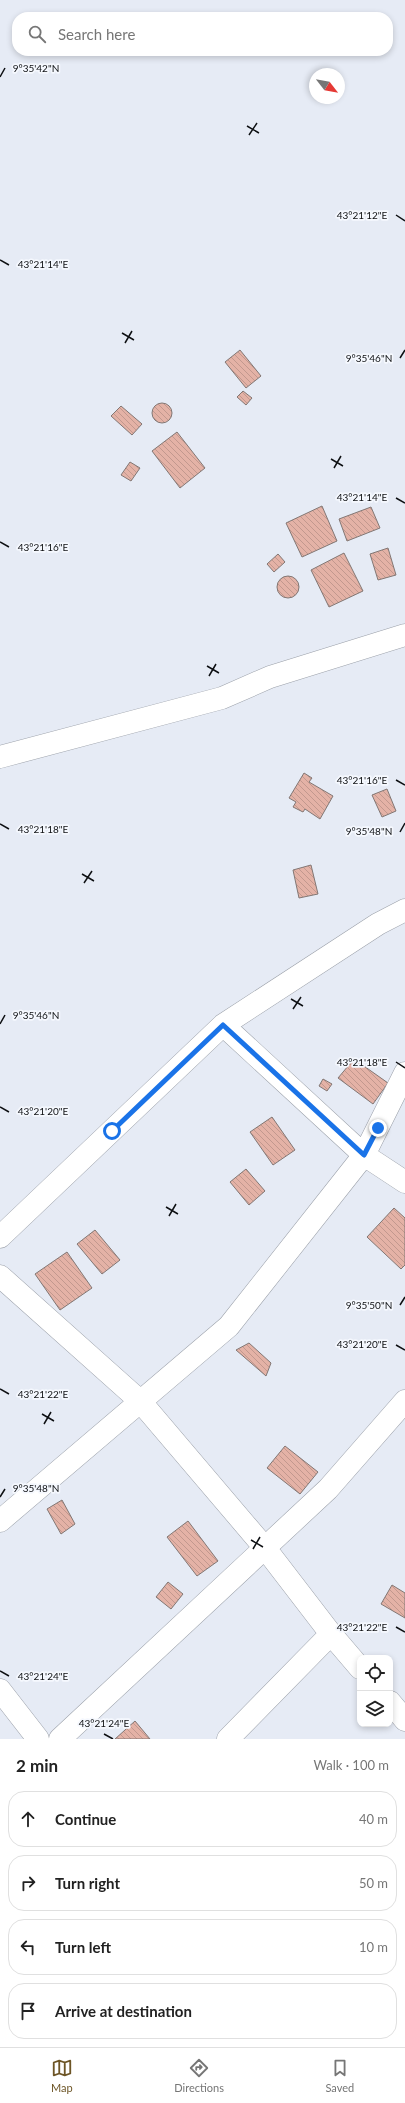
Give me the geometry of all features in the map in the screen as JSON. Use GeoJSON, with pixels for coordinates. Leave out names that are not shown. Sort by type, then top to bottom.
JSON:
{"type":"FeatureCollection","features":[{"type":"Feature","properties":{"kind":"street"},"geometry":{"type":"LineString","coordinates":[[0,757],[222,698],[270,677],[405,635]]}},
{"type":"Feature","properties":{"kind":"street"},"geometry":{"type":"LineString","coordinates":[[0,1237],[223,1025],[378,924],[405,910]]}},
{"type":"Feature","properties":{"kind":"street"},"geometry":{"type":"LineString","coordinates":[[223,1025],[364,1155],[405,1182]]}},
{"type":"Feature","properties":{"kind":"street"},"geometry":{"type":"LineString","coordinates":[[0,1521],[228,1326],[364,1155],[405,1073]]}},
{"type":"Feature","properties":{"kind":"street"},"geometry":{"type":"LineString","coordinates":[[0,1276],[140,1401],[265,1548],[331,1634],[357,1664]]}},
{"type":"Feature","properties":{"kind":"street"},"geometry":{"type":"LineString","coordinates":[[60,1739],[328,1489],[405,1401]]}},
{"type":"Feature","properties":{"kind":"street"},"geometry":{"type":"LineString","coordinates":[[228,1739],[331,1634]]}},
{"type":"Feature","properties":{"kind":"street"},"geometry":{"type":"LineString","coordinates":[[0,1690],[38,1739]]}},
{"type":"Feature","properties":{"kind":"street"},"geometry":{"type":"LineString","coordinates":[[393,1706],[405,1720]]}},
{"type":"Feature","properties":{"kind":"building"},"geometry":{"type":"Polygon","coordinates":[[[240,350],[261,376],[246,388],[225,362],[240,350]]]}},
{"type":"Feature","properties":{"kind":"building"},"geometry":{"type":"Polygon","coordinates":[[[243,391],[252,398],[246,405],[237,397],[243,391]]]}},
{"type":"Feature","properties":{"kind":"building"},"geometry":{"type":"Polygon","coordinates":[[[158,403],[166,403],[172,409],[172,417],[166,423],[158,423],[152,417],[152,409],[158,403]]]}},
{"type":"Feature","properties":{"kind":"building"},"geometry":{"type":"Polygon","coordinates":[[[121,406],[142,424],[132,435],[111,416],[121,406]]]}},
{"type":"Feature","properties":{"kind":"building"},"geometry":{"type":"Polygon","coordinates":[[[177,432],[205,468],[180,488],[152,451],[177,432]]]}},
{"type":"Feature","properties":{"kind":"building"},"geometry":{"type":"Polygon","coordinates":[[[130,462],[140,468],[131,481],[121,475],[130,462]]]}},
{"type":"Feature","properties":{"kind":"building"},"geometry":{"type":"Polygon","coordinates":[[[322,506],[337,541],[302,557],[286,523],[322,506]]]}},
{"type":"Feature","properties":{"kind":"building"},"geometry":{"type":"Polygon","coordinates":[[[371,507],[380,528],[347,541],[339,519],[371,507]]]}},
{"type":"Feature","properties":{"kind":"building"},"geometry":{"type":"Polygon","coordinates":[[[388,548],[396,575],[378,580],[370,554],[388,548]]]}},
{"type":"Feature","properties":{"kind":"building"},"geometry":{"type":"Polygon","coordinates":[[[344,553],[363,591],[329,607],[311,570],[344,553]]]}},
{"type":"Feature","properties":{"kind":"building"},"geometry":{"type":"Polygon","coordinates":[[[278,554],[285,562],[274,572],[267,564],[278,554]]]}},
{"type":"Feature","properties":{"kind":"building"},"geometry":{"type":"Polygon","coordinates":[[[288,576],[296,579],[299,587],[296,595],[288,598],[280,595],[277,587],[280,579],[288,576]]]}},
{"type":"Feature","properties":{"kind":"building"},"geometry":{"type":"Polygon","coordinates":[[[304,773],[312,778],[309,782],[333,796],[320,819],[305,809],[303,812],[293,807],[296,802],[289,798],[304,773]]]}},
{"type":"Feature","properties":{"kind":"building"},"geometry":{"type":"Polygon","coordinates":[[[387,789],[396,811],[382,817],[372,795],[387,789]]]}},
{"type":"Feature","properties":{"kind":"building"},"geometry":{"type":"Polygon","coordinates":[[[311,865],[318,894],[299,898],[293,870],[311,865]]]}},
{"type":"Feature","properties":{"kind":"building"},"geometry":{"type":"Polygon","coordinates":[[[354,1059],[388,1083],[373,1104],[338,1078],[354,1059]]]}},
{"type":"Feature","properties":{"kind":"building"},"geometry":{"type":"Polygon","coordinates":[[[323,1079],[332,1084],[327,1091],[319,1086],[323,1079]]]}},
{"type":"Feature","properties":{"kind":"building"},"geometry":{"type":"Polygon","coordinates":[[[272,1117],[295,1150],[273,1165],[250,1132],[272,1117]]]}},
{"type":"Feature","properties":{"kind":"building"},"geometry":{"type":"Polygon","coordinates":[[[246,1169],[265,1191],[249,1205],[230,1182],[246,1169]]]}},
{"type":"Feature","properties":{"kind":"building"},"geometry":{"type":"Polygon","coordinates":[[[394,1208],[405,1218],[405,1265],[401,1269],[367,1237],[394,1208]]]}},
{"type":"Feature","properties":{"kind":"building"},"geometry":{"type":"Polygon","coordinates":[[[95,1230],[120,1260],[102,1274],[77,1244],[95,1230]]]}},
{"type":"Feature","properties":{"kind":"building"},"geometry":{"type":"Polygon","coordinates":[[[67,1252],[92,1288],[60,1310],[35,1274],[67,1252]]]}},
{"type":"Feature","properties":{"kind":"building"},"geometry":{"type":"Polygon","coordinates":[[[249,1343],[271,1363],[266,1376],[236,1350],[249,1343]]]}},
{"type":"Feature","properties":{"kind":"building"},"geometry":{"type":"Polygon","coordinates":[[[285,1446],[318,1472],[300,1494],[267,1468],[285,1446]]]}},
{"type":"Feature","properties":{"kind":"building"},"geometry":{"type":"Polygon","coordinates":[[[62,1500],[75,1524],[61,1534],[47,1509],[62,1500]]]}},
{"type":"Feature","properties":{"kind":"building"},"geometry":{"type":"Polygon","coordinates":[[[188,1521],[218,1561],[197,1576],[167,1537],[188,1521]]]}},
{"type":"Feature","properties":{"kind":"building"},"geometry":{"type":"Polygon","coordinates":[[[168,1582],[183,1594],[171,1609],[156,1597],[168,1582]]]}},
{"type":"Feature","properties":{"kind":"building"},"geometry":{"type":"Polygon","coordinates":[[[392,1585],[405,1593],[405,1618],[381,1604],[392,1585]]]}},
{"type":"Feature","properties":{"kind":"building"},"geometry":{"type":"Polygon","coordinates":[[[135,1721],[150,1739],[115,1739],[135,1721]]]}},
{"type":"Feature","properties":{"kind":"route"},"geometry":{"type":"LineString","coordinates":[[112,1131],[223,1025],[364,1155],[378,1128]]}}]}
